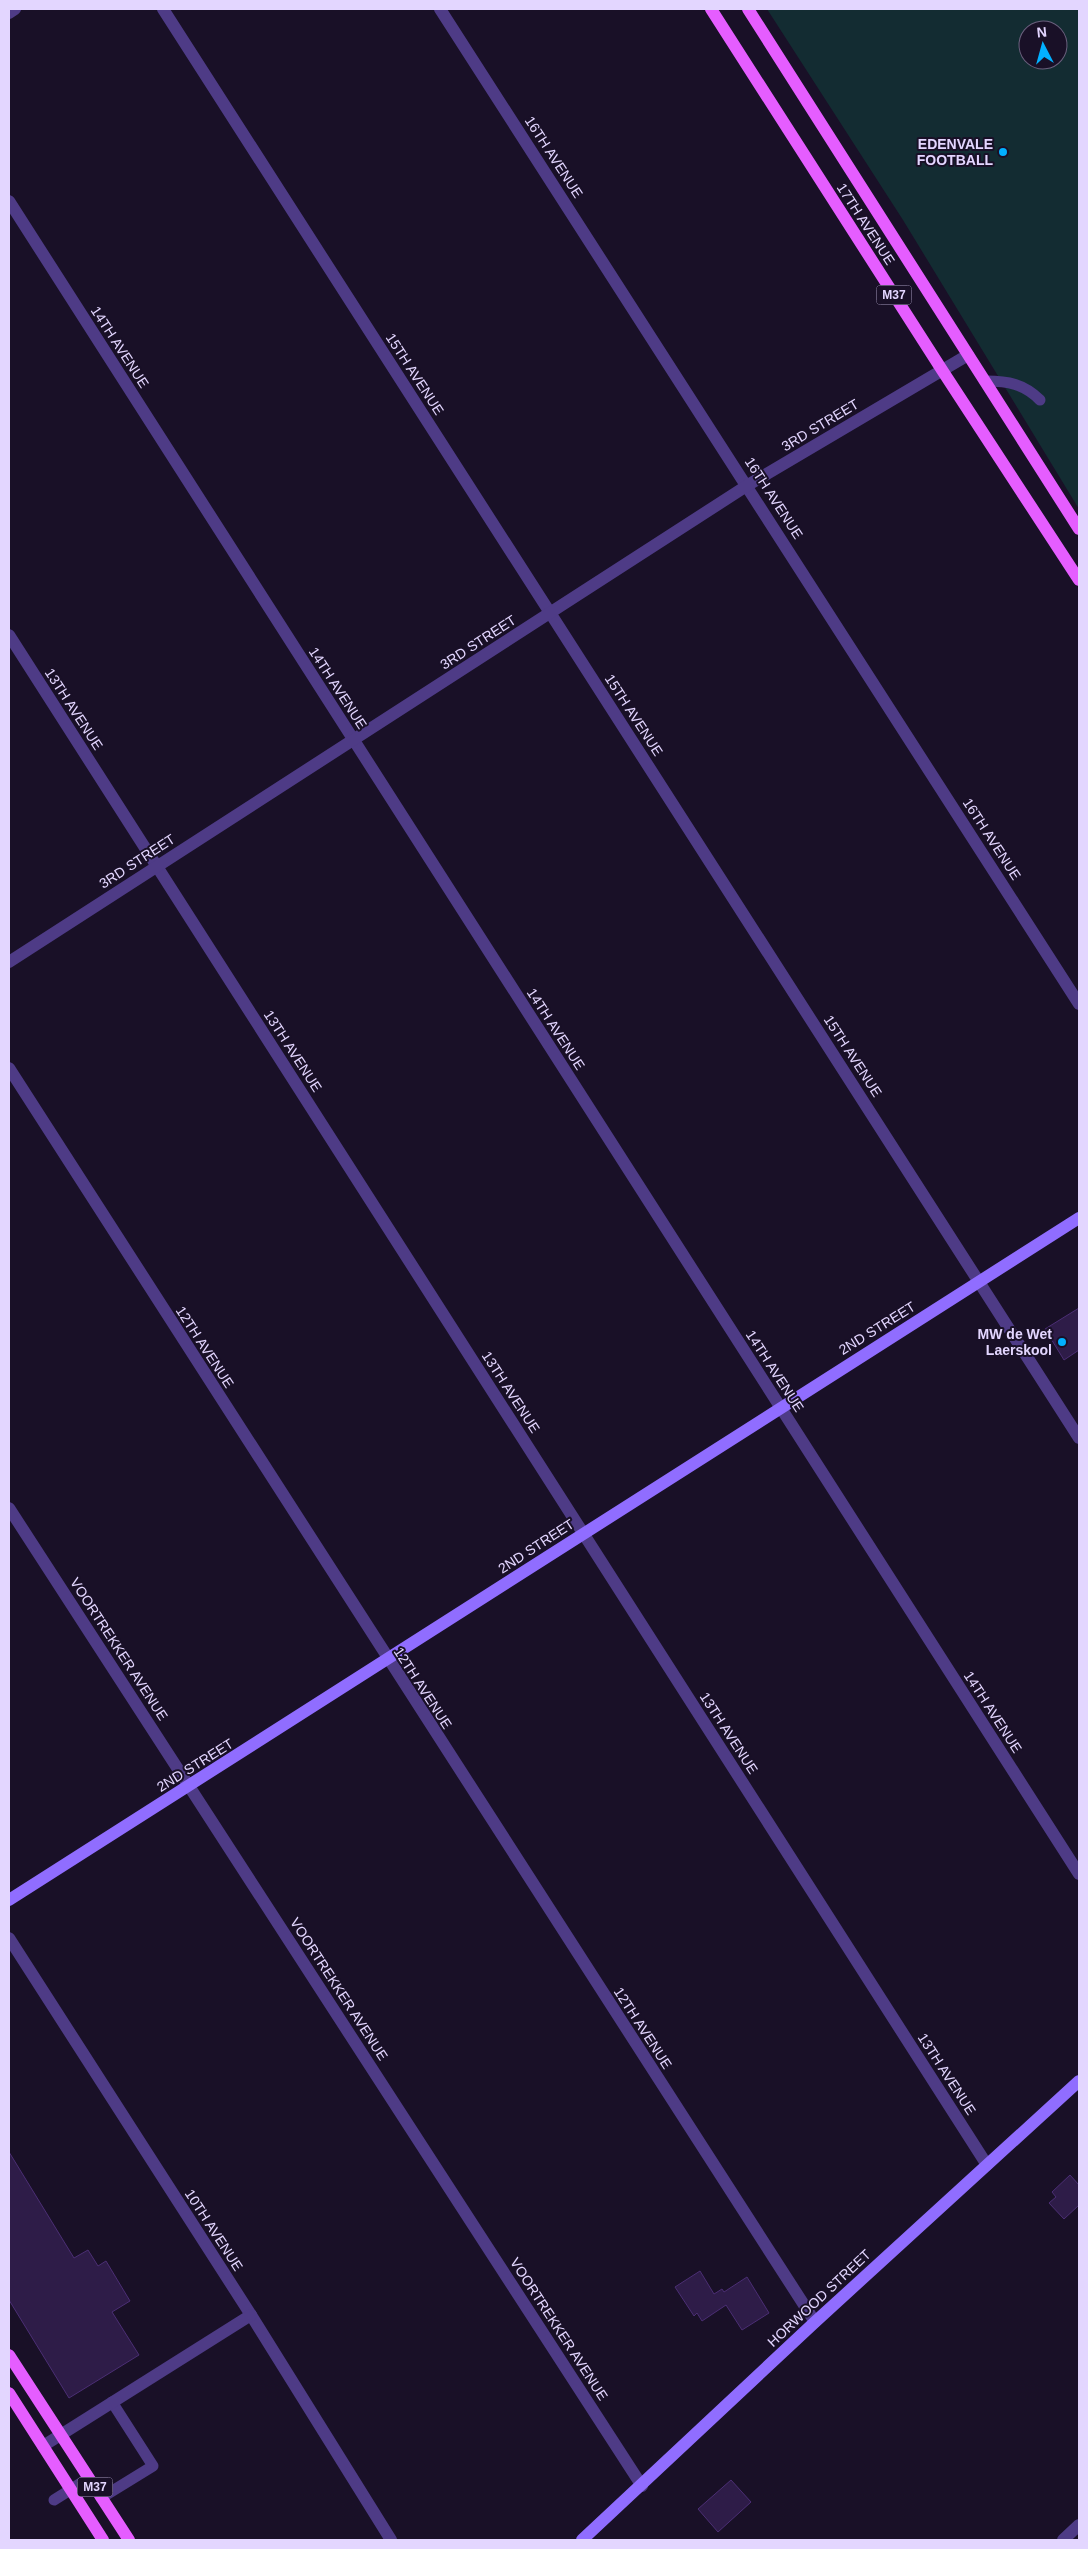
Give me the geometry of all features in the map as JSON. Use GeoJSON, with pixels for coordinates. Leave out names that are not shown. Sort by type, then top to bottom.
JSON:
{"type":"FeatureCollection","features":[{"type":"Feature","properties":{"kind":"main road","name":"17TH AVENUE"},"geometry":{"type":"LineString","coordinates":[[711,9],[1079,580]]}},
{"type":"Feature","properties":{"kind":"main road","name":"17TH AVENUE"},"geometry":{"type":"LineString","coordinates":[[748,9],[1079,529]]}},
{"type":"Feature","properties":{"kind":"main road","name":"2ND STREET"},"geometry":{"type":"LineString","coordinates":[[9,1900],[1079,1218]]}},
{"type":"Feature","properties":{"kind":"main road","name":"HORWOOD STREET"},"geometry":{"type":"LineString","coordinates":[[582,2540],[642,2486],[815,2322],[1079,2081]]}},
{"type":"Feature","properties":{"kind":"main road","name":"M37"},"geometry":{"type":"LineString","coordinates":[[9,2355],[129,2540]]}},
{"type":"Feature","properties":{"kind":"main road","name":"M37"},"geometry":{"type":"LineString","coordinates":[[9,2396],[103,2540]]}},
{"type":"Feature","properties":{"kind":"street"},"geometry":{"type":"LineString","coordinates":[[9,13],[15,9]]}},
{"type":"Feature","properties":{"kind":"street","name":"15TH AVENUE"},"geometry":{"type":"LineString","coordinates":[[163,9],[1079,1438]]}},
{"type":"Feature","properties":{"kind":"street","name":"16TH AVENUE"},"geometry":{"type":"LineString","coordinates":[[440,9],[748,485],[1079,1004]]}},
{"type":"Feature","properties":{"kind":"street","name":"14TH AVENUE"},"geometry":{"type":"LineString","coordinates":[[9,200],[1079,1874]]}},
{"type":"Feature","properties":{"kind":"street","name":"3RD STREET"},"geometry":{"type":"LineString","coordinates":[[9,962],[748,485],[968,355]]}},
{"type":"Feature","properties":{"kind":"street","name":"13TH AVENUE"},"geometry":{"type":"LineString","coordinates":[[9,635],[988,2165]]}},
{"type":"Feature","properties":{"kind":"street","name":"12TH AVENUE"},"geometry":{"type":"LineString","coordinates":[[9,1068],[815,2322]]}},
{"type":"Feature","properties":{"kind":"street","name":"VOORTREKKER AVENUE"},"geometry":{"type":"LineString","coordinates":[[9,1508],[642,2486]]}},
{"type":"Feature","properties":{"kind":"street","name":"10TH AVENUE"},"geometry":{"type":"LineString","coordinates":[[9,1938],[251,2315],[392,2540]]}},
{"type":"Feature","properties":{"kind":"street"},"geometry":{"type":"LineString","coordinates":[[42,2446],[251,2315]]}},
{"type":"Feature","properties":{"kind":"street"},"geometry":{"type":"LineString","coordinates":[[1063,2540],[1079,2526]]}},
{"type":"Feature","properties":{"kind":"lane"},"geometry":{"type":"LineString","coordinates":[[986,381],[1014,383],[1032,392],[1040,400]]}},
{"type":"Feature","properties":{"kind":"lane"},"geometry":{"type":"LineString","coordinates":[[101,2498],[153,2466],[112,2402]]}},
{"type":"Feature","properties":{"kind":"lane"},"geometry":{"type":"LineString","coordinates":[[54,2500],[88,2478]]}},
{"type":"Feature","properties":{"kind":"green space"},"geometry":{"type":"Polygon","coordinates":[[[767,9],[1079,9],[1079,509],[903,220],[767,9]]]}},
{"type":"Feature","properties":{"kind":"building"},"geometry":{"type":"Polygon","coordinates":[[[1079,1308],[1079,1350],[1064,1360],[1045,1329],[1079,1308]]]}},
{"type":"Feature","properties":{"kind":"building"},"geometry":{"type":"Polygon","coordinates":[[[9,2152],[74,2258],[88,2250],[98,2266],[106,2261],[130,2301],[112,2312],[139,2355],[69,2398],[9,2300],[9,2152]]]}},
{"type":"Feature","properties":{"kind":"building"},"geometry":{"type":"Polygon","coordinates":[[[1070,2175],[1079,2185],[1079,2205],[1064,2219],[1049,2203],[1056,2197],[1052,2192],[1070,2175]]]}},
{"type":"Feature","properties":{"kind":"building"},"geometry":{"type":"Polygon","coordinates":[[[700,2271],[714,2294],[722,2289],[724,2292],[747,2277],[769,2313],[742,2330],[726,2305],[702,2321],[697,2313],[694,2316],[675,2287],[700,2271]]]}},
{"type":"Feature","properties":{"kind":"building"},"geometry":{"type":"Polygon","coordinates":[[[731,2480],[751,2502],[718,2532],[698,2509],[731,2480]]]}},
{"type":"Feature","properties":{"kind":"place","name":"EDENVALE FOOTBALL"},"geometry":{"type":"Point","coordinates":[1003,152]}},
{"type":"Feature","properties":{"kind":"place","name":"MW de Wet Laerskool"},"geometry":{"type":"Point","coordinates":[1062,1342]}}]}
